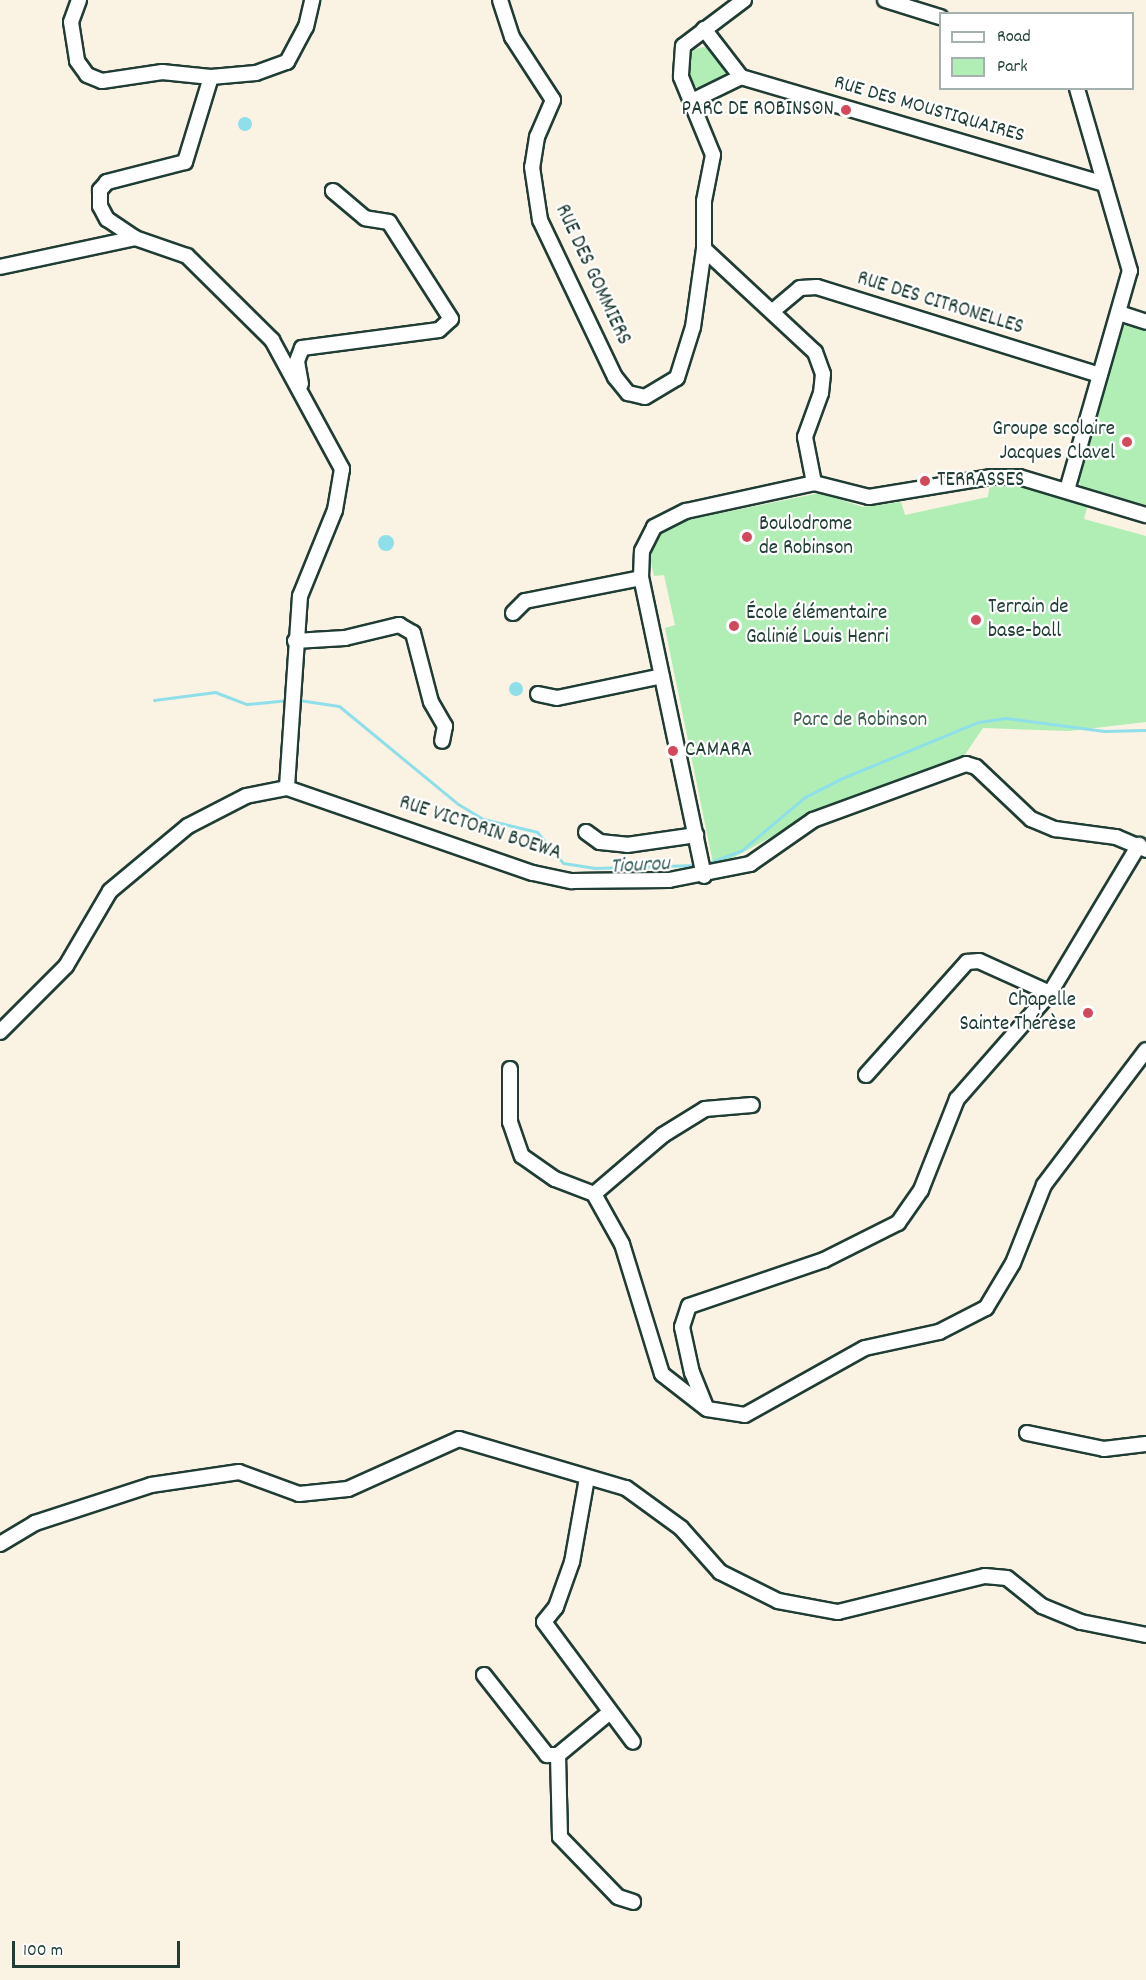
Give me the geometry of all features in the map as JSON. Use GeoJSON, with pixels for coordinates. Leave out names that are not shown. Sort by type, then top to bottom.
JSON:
{"type":"FeatureCollection","features":[{"type":"Feature","properties":{"kind":"street"},"geometry":{"type":"LineString","coordinates":[[77,2],[71,22],[77,61],[87,75],[102,81],[162,72],[211,77],[256,73],[287,62],[306,27],[312,0]]}},
{"type":"Feature","properties":{"kind":"street","name":"RUE DES GOMMIERS"},"geometry":{"type":"LineString","coordinates":[[500,0],[512,37],[553,100],[537,137],[532,167],[540,220],[615,377],[628,393],[645,397],[677,378],[693,327],[704,249]]}},
{"type":"Feature","properties":{"kind":"street"},"geometry":{"type":"LineString","coordinates":[[744,0],[683,46],[680,67],[714,155],[704,201],[704,249],[802,336],[823,374],[805,437],[814,483]]}},
{"type":"Feature","properties":{"kind":"street"},"geometry":{"type":"LineString","coordinates":[[885,0],[939,17]]}},
{"type":"Feature","properties":{"kind":"street"},"geometry":{"type":"LineString","coordinates":[[694,100],[741,77],[704,29]]}},
{"type":"Feature","properties":{"kind":"street"},"geometry":{"type":"LineString","coordinates":[[0,1032],[17,1021],[66,966],[110,891],[188,826],[246,796],[287,788],[300,596],[335,510],[342,469],[272,340],[222,285],[187,256],[135,238],[107,219],[100,190],[119,177],[185,162],[211,77]]}},
{"type":"Feature","properties":{"kind":"street","name":"RUE DES MOUSTIQUAIRES"},"geometry":{"type":"LineString","coordinates":[[741,77],[1105,184]]}},
{"type":"Feature","properties":{"kind":"street"},"geometry":{"type":"LineString","coordinates":[[1067,490],[1130,270],[1078,90]]}},
{"type":"Feature","properties":{"kind":"street"},"geometry":{"type":"LineString","coordinates":[[303,398],[297,361],[302,348],[439,330],[451,319],[389,222],[365,218],[333,191]]}},
{"type":"Feature","properties":{"kind":"street"},"geometry":{"type":"LineString","coordinates":[[0,267],[135,238]]}},
{"type":"Feature","properties":{"kind":"street","name":"RUE DES CITRONELLES"},"geometry":{"type":"LineString","coordinates":[[774,310],[800,288],[818,287],[1100,375]]}},
{"type":"Feature","properties":{"kind":"street"},"geometry":{"type":"LineString","coordinates":[[1119,313],[1146,322]]}},
{"type":"Feature","properties":{"kind":"street"},"geometry":{"type":"LineString","coordinates":[[703,867],[641,578],[642,550],[654,527],[686,511],[814,483],[879,496],[1019,477],[1146,515]]}},
{"type":"Feature","properties":{"kind":"street"},"geometry":{"type":"LineString","coordinates":[[513,613],[525,601],[641,578]]}},
{"type":"Feature","properties":{"kind":"street"},"geometry":{"type":"LineString","coordinates":[[296,640],[345,638],[399,625],[413,633],[431,702],[445,726],[442,741]]}},
{"type":"Feature","properties":{"kind":"street"},"geometry":{"type":"LineString","coordinates":[[538,694],[557,699],[662,676]]}},
{"type":"Feature","properties":{"kind":"street","name":"RUE VICTORIN BOEWA"},"geometry":{"type":"LineString","coordinates":[[287,788],[533,873],[572,880],[750,864],[813,820],[952,765],[976,767],[1002,796],[1055,830],[1142,848]]}},
{"type":"Feature","properties":{"kind":"street"},"geometry":{"type":"LineString","coordinates":[[586,832],[600,842],[626,845],[696,835]]}},
{"type":"Feature","properties":{"kind":"street"},"geometry":{"type":"LineString","coordinates":[[707,1409],[692,1373],[682,1327],[689,1306],[824,1260],[898,1223],[921,1190],[957,1099],[1050,993],[1142,848]]}},
{"type":"Feature","properties":{"kind":"street"},"geometry":{"type":"LineString","coordinates":[[866,1075],[967,962],[979,960],[1050,993]]}},
{"type":"Feature","properties":{"kind":"street"},"geometry":{"type":"LineString","coordinates":[[510,1069],[510,1122],[522,1156],[555,1179],[594,1194],[622,1244],[662,1374],[707,1409],[745,1415],[865,1348],[939,1332],[986,1308],[1012,1263],[1044,1185],[1146,1050]]}},
{"type":"Feature","properties":{"kind":"street"},"geometry":{"type":"LineString","coordinates":[[594,1194],[663,1135],[705,1109],[752,1106]]}},
{"type":"Feature","properties":{"kind":"street"},"geometry":{"type":"LineString","coordinates":[[1027,1433],[1104,1449],[1146,1444]]}},
{"type":"Feature","properties":{"kind":"street"},"geometry":{"type":"LineString","coordinates":[[0,1544],[35,1523],[151,1485],[239,1472],[299,1494],[348,1489],[459,1439],[626,1488],[681,1528],[720,1572],[778,1601],[838,1612],[985,1576],[1007,1578],[1042,1606],[1081,1622],[1146,1635]]}},
{"type":"Feature","properties":{"kind":"street"},"geometry":{"type":"LineString","coordinates":[[587,1478],[572,1562],[556,1607],[544,1622],[633,1742]]}},
{"type":"Feature","properties":{"kind":"street"},"geometry":{"type":"LineString","coordinates":[[484,1675],[547,1755],[558,1755],[610,1712]]}},
{"type":"Feature","properties":{"kind":"street"},"geometry":{"type":"LineString","coordinates":[[558,1755],[560,1837],[618,1897],[633,1902]]}},
{"type":"Feature","properties":{"kind":"green space"},"geometry":{"type":"Polygon","coordinates":[[[705,47],[720,53],[726,68],[720,83],[705,89],[690,83],[684,68],[690,53],[705,47]]]}},
{"type":"Feature","properties":{"kind":"green space"},"geometry":{"type":"Polygon","coordinates":[[[1128,322],[1146,330],[1146,506],[1082,487],[1078,480],[1120,330],[1128,322]]]}},
{"type":"Feature","properties":{"kind":"green space","name":"Parc de Robinson"},"geometry":{"type":"Polygon","coordinates":[[[1010,481],[1088,504],[1084,519],[1146,536],[1146,722],[1069,731],[983,728],[964,756],[827,807],[714,868],[665,628],[675,625],[664,575],[654,576],[650,557],[655,538],[672,523],[820,493],[863,507],[901,502],[905,515],[988,497],[990,483],[1010,481]]]}},
{"type":"Feature","properties":{"kind":"water"},"geometry":{"type":"Polygon","coordinates":[[[245,117],[250,119],[252,124],[250,129],[245,131],[240,129],[238,124],[240,119],[245,117]]]}},
{"type":"Feature","properties":{"kind":"water"},"geometry":{"type":"Polygon","coordinates":[[[383,535],[389,535],[394,543],[392,549],[383,551],[378,546],[378,540],[383,535]]]}},
{"type":"Feature","properties":{"kind":"water"},"geometry":{"type":"Polygon","coordinates":[[[516,682],[521,684],[523,689],[521,694],[516,696],[511,694],[509,689],[511,684],[516,682]]]}},
{"type":"Feature","properties":{"kind":"waterway","name":"Tiourou"},"geometry":{"type":"LineString","coordinates":[[154,700],[215,692],[247,704],[289,700]]}},
{"type":"Feature","properties":{"kind":"waterway","name":"Tiourou"},"geometry":{"type":"LineString","coordinates":[[299,700],[339,706],[458,804],[483,819],[537,832],[563,863],[594,868],[697,865]]}},
{"type":"Feature","properties":{"kind":"waterway","name":"Tiourou"},"geometry":{"type":"LineString","coordinates":[[706,864],[742,850],[805,797],[840,779],[978,722],[1006,718],[1104,731],[1146,730]]}},
{"type":"Feature","properties":{"kind":"place","name":"PARC DE ROBINSON"},"geometry":{"type":"Point","coordinates":[846,110]}},
{"type":"Feature","properties":{"kind":"place","name":"Groupe scolaire Jacques Clavel"},"geometry":{"type":"Point","coordinates":[1127,442]}},
{"type":"Feature","properties":{"kind":"place","name":"TERRASSES"},"geometry":{"type":"Point","coordinates":[925,481]}},
{"type":"Feature","properties":{"kind":"place","name":"Boulodrome de Robinson"},"geometry":{"type":"Point","coordinates":[747,537]}},
{"type":"Feature","properties":{"kind":"place","name":"Terrain de base-ball"},"geometry":{"type":"Point","coordinates":[976,620]}},
{"type":"Feature","properties":{"kind":"place","name":"École élémentaire Galinié Louis Henri"},"geometry":{"type":"Point","coordinates":[734,626]}},
{"type":"Feature","properties":{"kind":"place","name":"CAMARA"},"geometry":{"type":"Point","coordinates":[673,751]}},
{"type":"Feature","properties":{"kind":"place","name":"Chapelle Sainte Thérèse"},"geometry":{"type":"Point","coordinates":[1088,1013]}}]}
